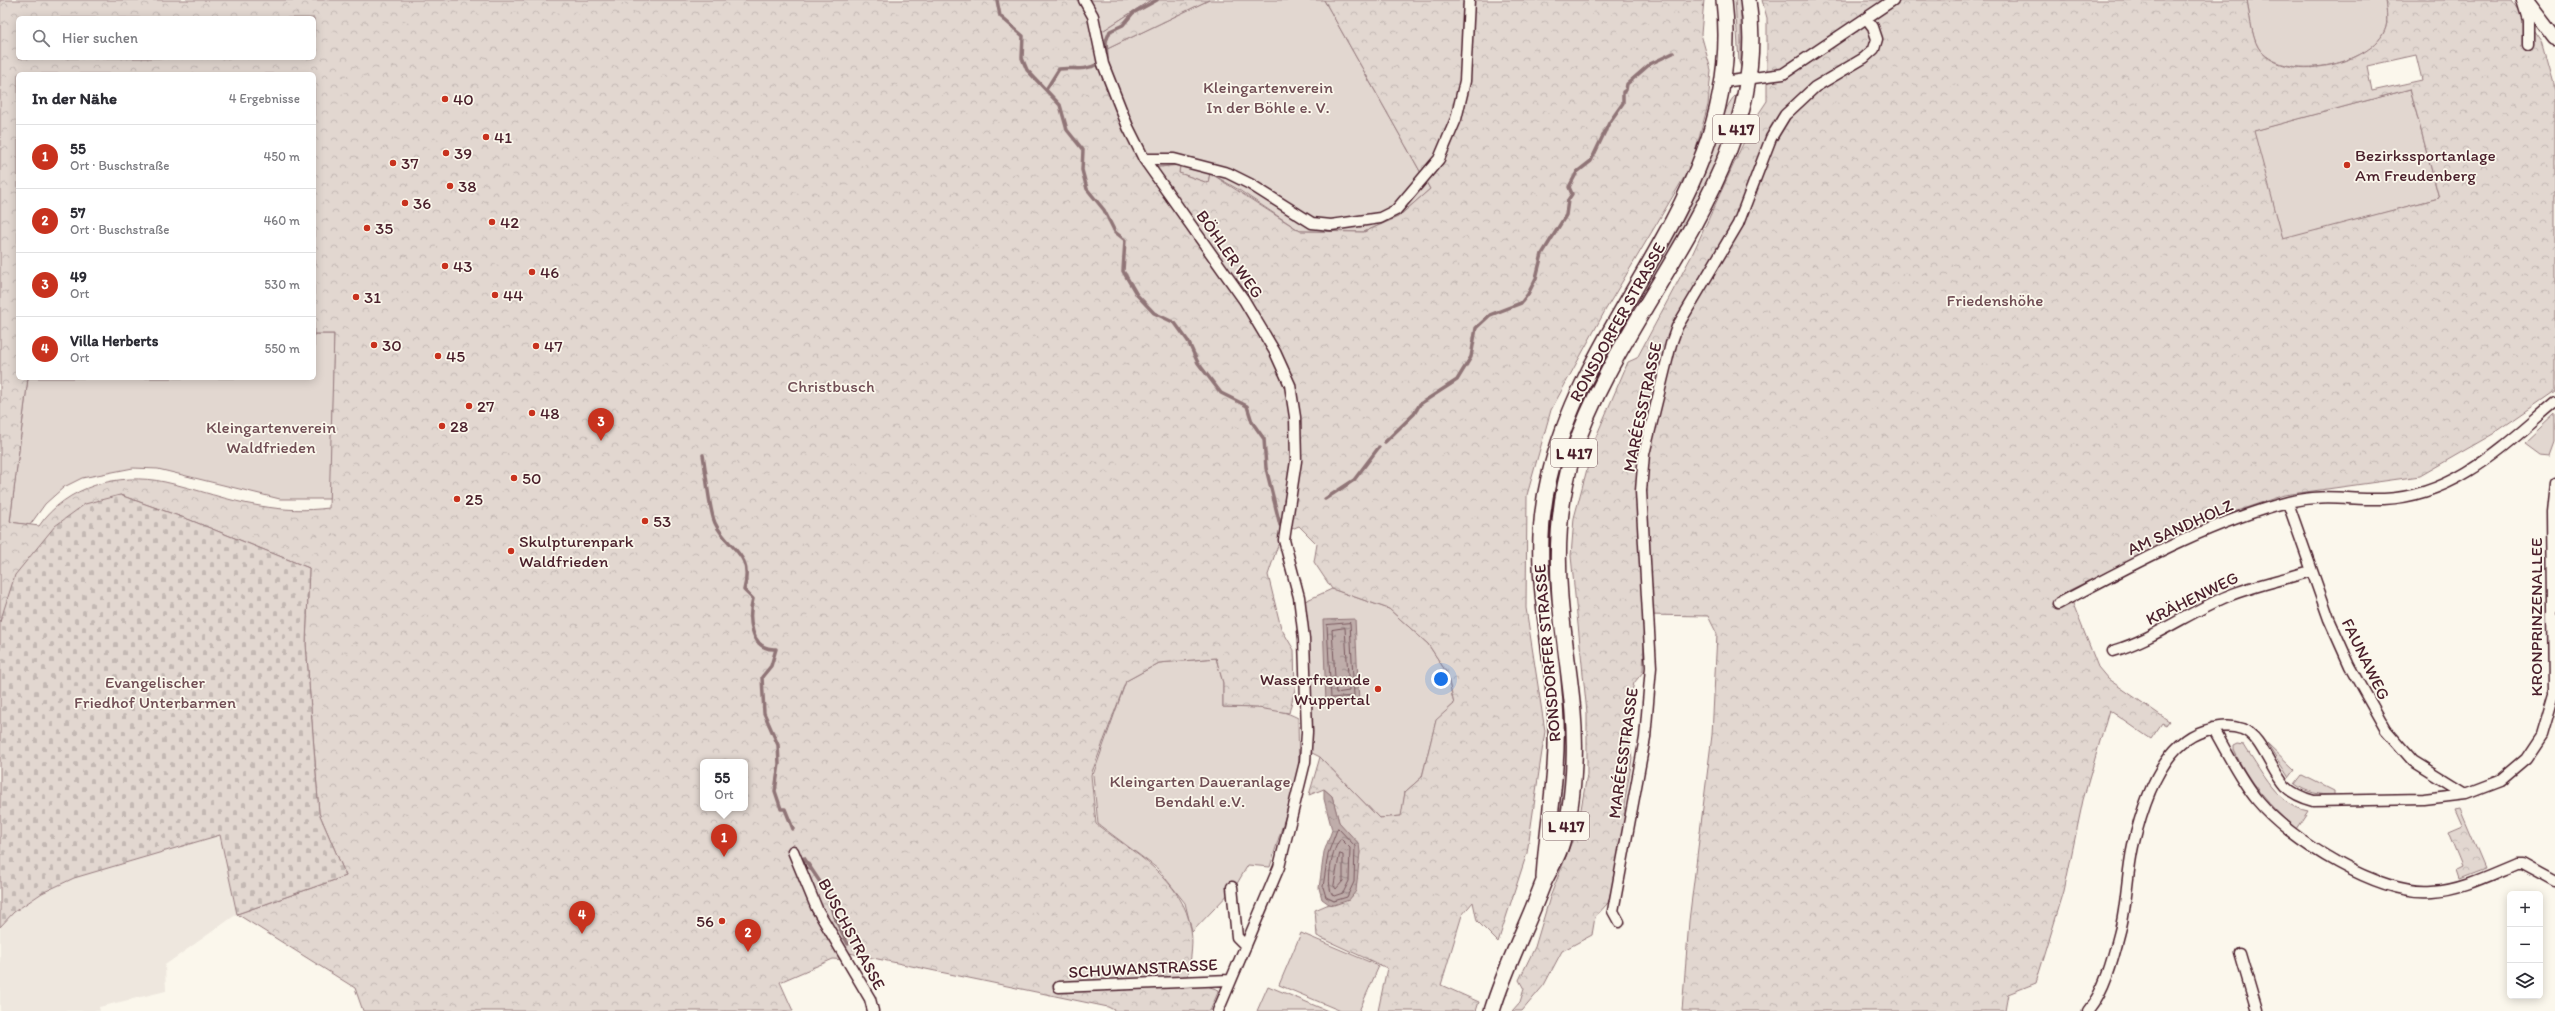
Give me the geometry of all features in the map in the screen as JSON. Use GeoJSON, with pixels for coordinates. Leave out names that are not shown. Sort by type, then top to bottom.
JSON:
{"type":"FeatureCollection","features":[{"type":"Feature","properties":{"kind":"main road","name":"RONSDORFER STRASSE"},"geometry":{"type":"LineString","coordinates":[[1543,883],[1557,742],[1555,702],[1540,580],[1540,544],[1548,481],[1562,432],[1586,374],[1694,182],[1715,121],[1723,82],[1726,31],[1724,0]]}},
{"type":"Feature","properties":{"kind":"main road","name":"RONSDORFER STRASSE"},"geometry":{"type":"LineString","coordinates":[[1492,1011],[1543,883],[1563,841],[1574,764],[1573,694],[1560,598],[1558,558],[1559,524],[1568,472],[1584,424],[1605,376],[1718,176],[1734,136],[1747,80],[1750,35],[1748,0]]}},
{"type":"Feature","properties":{"kind":"street","name":"BÖHLER WEG"},"geometry":{"type":"LineString","coordinates":[[1084,0],[1093,16],[1103,64],[1114,97],[1144,159],[1244,300],[1276,352],[1290,385],[1295,417],[1296,461],[1284,540],[1299,598],[1304,639],[1307,732],[1305,762],[1279,867],[1246,946]]}},
{"type":"Feature","properties":{"kind":"street"},"geometry":{"type":"LineString","coordinates":[[1144,159],[1174,159],[1228,173],[1250,184],[1312,222],[1331,225],[1380,218],[1396,210],[1439,159],[1456,119],[1465,81],[1469,0]]}},
{"type":"Feature","properties":{"kind":"street"},"geometry":{"type":"LineString","coordinates":[[1723,82],[1783,74],[1793,69],[1893,0]]}},
{"type":"Feature","properties":{"kind":"street"},"geometry":{"type":"LineString","coordinates":[[2522,0],[2528,20],[2528,45]]}},
{"type":"Feature","properties":{"kind":"street"},"geometry":{"type":"LineString","coordinates":[[2526,0],[2555,38]]}},
{"type":"Feature","properties":{"kind":"street","name":"MARÉESSTRASSE"},"geometry":{"type":"LineString","coordinates":[[1619,922],[1613,911],[1645,738],[1651,667],[1641,491],[1644,454],[1671,344],[1677,327],[1738,224],[1770,138],[1785,114],[1815,87],[1864,58],[1874,49],[1877,38],[1873,27],[1867,19]]}},
{"type":"Feature","properties":{"kind":"street","name":"AM SANDHOLZ"},"geometry":{"type":"LineString","coordinates":[[2058,604],[2225,521],[2288,503],[2329,496],[2397,498],[2430,489],[2488,460],[2555,403]]}},
{"type":"Feature","properties":{"kind":"street","name":"KRONPRINZENALLEE"},"geometry":{"type":"LineString","coordinates":[[2088,1011],[2099,995],[2119,934],[2125,908],[2133,848],[2142,814],[2173,750],[2189,736],[2224,726],[2244,729],[2253,737],[2286,786],[2299,796],[2314,801],[2424,799],[2466,794],[2492,785],[2513,772],[2537,744],[2549,715],[2555,678],[2552,513],[2555,484]]}},
{"type":"Feature","properties":{"kind":"street","name":"FAUNAWEG"},"geometry":{"type":"LineString","coordinates":[[2288,503],[2310,571],[2329,620],[2350,666],[2386,730],[2414,761],[2466,794]]}},
{"type":"Feature","properties":{"kind":"street","name":"KRÄHENWEG"},"geometry":{"type":"LineString","coordinates":[[2112,651],[2130,646],[2228,596],[2257,585],[2270,584],[2310,571]]}},
{"type":"Feature","properties":{"kind":"street"},"geometry":{"type":"LineString","coordinates":[[2213,728],[2247,788],[2274,818],[2307,844],[2365,876],[2396,887],[2431,892],[2464,885],[2516,864],[2522,864],[2555,882]]}},
{"type":"Feature","properties":{"kind":"street","name":"BUSCHSTRASSE"},"geometry":{"type":"LineString","coordinates":[[793,850],[817,909],[870,999],[872,1011]]}},
{"type":"Feature","properties":{"kind":"street"},"geometry":{"type":"LineString","coordinates":[[1218,1011],[1229,980],[1246,946],[1237,937],[1232,887]]}},
{"type":"Feature","properties":{"kind":"street"},"geometry":{"type":"LineString","coordinates":[[2240,953],[2257,1011]]}},
{"type":"Feature","properties":{"kind":"street","name":"SCHUWANSTRASSE"},"geometry":{"type":"LineString","coordinates":[[1059,988],[1229,980]]}},
{"type":"Feature","properties":{"kind":"shaded area"},"geometry":{"type":"Polygon","coordinates":[[[220,834],[237,914],[165,965],[166,991],[99,1007],[100,1011],[0,1011],[0,927],[14,912],[42,893],[74,878],[220,834]]]}},
{"type":"Feature","properties":{"kind":"green space","name":"Christbusch"},"geometry":{"type":"Polygon","coordinates":[[[0,0],[1089,0],[1098,14],[1101,32],[1151,0],[1209,0],[1103,51],[1150,168],[1180,165],[1179,173],[1208,183],[1210,173],[1300,231],[1364,232],[1398,217],[1430,189],[1324,0],[1704,0],[1701,34],[1711,70],[1708,105],[1692,164],[1606,309],[1551,410],[1527,495],[1526,608],[1545,731],[1527,853],[1498,942],[1477,921],[1473,902],[1462,915],[1441,985],[1479,1002],[1476,1011],[1378,1011],[1387,968],[1317,936],[1315,910],[1329,904],[1334,905],[1358,866],[1360,852],[1339,822],[1332,796],[1324,789],[1309,795],[1320,757],[1379,818],[1401,816],[1405,792],[1422,777],[1436,720],[1454,704],[1447,673],[1428,644],[1389,609],[1332,589],[1314,562],[1317,544],[1299,526],[1282,533],[1268,575],[1281,628],[1294,650],[1295,689],[1289,713],[1258,708],[1223,707],[1223,683],[1216,658],[1159,663],[1126,681],[1091,775],[1096,824],[1155,869],[1168,882],[1178,896],[1186,912],[1192,936],[1187,984],[1201,984],[1219,990],[1210,1011],[1116,1011],[1108,1007],[849,953],[847,960],[833,959],[780,982],[793,1011],[363,1011],[355,988],[237,914],[346,876],[319,813],[306,644],[309,568],[190,520],[120,495],[0,622],[0,0]]]}},
{"type":"Feature","properties":{"kind":"green space"},"geometry":{"type":"Polygon","coordinates":[[[1089,0],[1151,0],[1101,32],[1089,0]]]}},
{"type":"Feature","properties":{"kind":"green space","name":"Kleingartenverein In der Böhle e. V."},"geometry":{"type":"Polygon","coordinates":[[[1209,0],[1324,0],[1430,189],[1398,217],[1364,232],[1300,231],[1239,190],[1210,173],[1208,183],[1179,173],[1180,165],[1150,168],[1103,51],[1209,0]]]}},
{"type":"Feature","properties":{"kind":"green space"},"geometry":{"type":"Polygon","coordinates":[[[1735,0],[1741,0],[1741,67],[1739,62],[1735,0]]]}},
{"type":"Feature","properties":{"kind":"green space","name":"Friedenshöhe"},"geometry":{"type":"Polygon","coordinates":[[[1762,0],[2247,0],[2252,31],[2258,47],[2269,59],[2286,65],[2305,68],[2326,66],[2346,60],[2364,52],[2378,41],[2387,24],[2385,0],[2512,0],[2541,41],[2555,91],[2555,391],[2493,434],[2420,476],[2284,495],[2216,518],[2068,591],[2098,667],[2108,679],[2169,721],[2166,725],[2162,723],[2151,739],[2109,710],[2083,800],[2064,891],[2036,983],[2008,994],[2005,1011],[1682,1011],[1689,921],[1712,735],[1717,634],[1708,616],[1645,615],[1643,672],[1634,683],[1629,703],[1627,731],[1632,759],[1624,806],[1628,824],[1608,903],[1595,917],[1592,935],[1562,951],[1544,985],[1522,1011],[1512,1011],[1520,1002],[1524,989],[1519,980],[1535,947],[1550,897],[1578,826],[1587,775],[1587,713],[1571,556],[1574,518],[1595,439],[1628,362],[1637,358],[1692,255],[1753,122],[1767,101],[1767,18],[1762,0]],[[2416,55],[2367,66],[2372,91],[2422,80],[2416,55]],[[2410,89],[2254,131],[2283,239],[2439,198],[2410,89]]]}},
{"type":"Feature","properties":{"kind":"green space"},"geometry":{"type":"Polygon","coordinates":[[[2247,0],[2385,0],[2387,24],[2378,41],[2365,52],[2347,60],[2326,66],[2306,67],[2286,65],[2270,58],[2258,47],[2252,31],[2247,0]]]}},
{"type":"Feature","properties":{"kind":"green space","name":"Bezirkssportanlage Am Freudenberg"},"geometry":{"type":"Polygon","coordinates":[[[2410,89],[2439,198],[2283,240],[2253,131],[2410,89]]]}},
{"type":"Feature","properties":{"kind":"green space"},"geometry":{"type":"Polygon","coordinates":[[[1736,95],[1736,105],[1731,122],[1717,160],[1701,196],[1619,335],[1600,371],[1576,423],[1560,472],[1551,524],[1550,562],[1553,604],[1567,707],[1568,758],[1563,809],[1555,841],[1552,837],[1562,774],[1564,735],[1563,711],[1551,615],[1547,566],[1553,496],[1563,453],[1578,412],[1596,372],[1691,205],[1711,156],[1726,109],[1736,95]]]}},
{"type":"Feature","properties":{"kind":"green space","name":"Kleingartenverein Waldfrieden"},"geometry":{"type":"Polygon","coordinates":[[[316,334],[334,334],[330,499],[280,499],[158,469],[133,468],[82,478],[64,487],[45,504],[30,525],[10,522],[28,380],[316,380],[316,334]]]}},
{"type":"Feature","properties":{"kind":"green space"},"geometry":{"type":"Polygon","coordinates":[[[2555,415],[2555,442],[2550,456],[2539,455],[2524,444],[2555,415]]]}},
{"type":"Feature","properties":{"kind":"green space","name":"Evangelischer Friedhof Unterbarmen"},"geometry":{"type":"Polygon","coordinates":[[[120,495],[190,520],[309,568],[306,644],[319,813],[346,876],[237,914],[220,835],[74,878],[42,893],[14,912],[0,927],[0,622],[15,575],[55,526],[85,504],[120,495]]]}},
{"type":"Feature","properties":{"kind":"green space","name":"Wasserfreunde Wuppertal"},"geometry":{"type":"Polygon","coordinates":[[[1332,589],[1389,609],[1428,644],[1447,673],[1454,704],[1436,721],[1422,777],[1405,792],[1402,816],[1379,818],[1320,757],[1308,751],[1305,601],[1332,589]]]}},
{"type":"Feature","properties":{"kind":"green space","name":"Kleingarten Daueranlage Bendahl e.V."},"geometry":{"type":"Polygon","coordinates":[[[1216,658],[1223,683],[1223,707],[1281,711],[1298,718],[1299,771],[1270,867],[1248,865],[1235,887],[1192,932],[1185,903],[1158,869],[1098,824],[1093,775],[1126,681],[1159,663],[1216,658]]]}},
{"type":"Feature","properties":{"kind":"green space"},"geometry":{"type":"Polygon","coordinates":[[[2267,743],[2295,770],[2289,778],[2267,743]]]}},
{"type":"Feature","properties":{"kind":"green space"},"geometry":{"type":"Polygon","coordinates":[[[2238,744],[2244,745],[2265,778],[2279,795],[2297,808],[2308,811],[2296,829],[2268,803],[2252,783],[2234,750],[2234,746],[2238,744]]]}},
{"type":"Feature","properties":{"kind":"green space"},"geometry":{"type":"Polygon","coordinates":[[[2302,775],[2334,791],[2334,795],[2324,795],[2304,790],[2295,784],[2302,775]]]}},
{"type":"Feature","properties":{"kind":"green space"},"geometry":{"type":"Polygon","coordinates":[[[2460,809],[2485,868],[2459,878],[2456,869],[2462,866],[2448,832],[2462,826],[2455,810],[2460,809]]]}},
{"type":"Feature","properties":{"kind":"green space"},"geometry":{"type":"Polygon","coordinates":[[[1301,933],[1379,966],[1359,1011],[1341,1011],[1279,985],[1301,933]]]}},
{"type":"Feature","properties":{"kind":"green space"},"geometry":{"type":"Polygon","coordinates":[[[1268,986],[1328,1011],[1257,1011],[1268,986]]]}},
{"type":"Feature","properties":{"kind":"water"},"geometry":{"type":"Polygon","coordinates":[[[1355,619],[1359,702],[1326,703],[1323,620],[1355,619]]]}},
{"type":"Feature","properties":{"kind":"water"},"geometry":{"type":"Polygon","coordinates":[[[1324,789],[1332,796],[1339,822],[1359,844],[1360,852],[1356,891],[1349,900],[1334,905],[1329,904],[1322,899],[1319,888],[1324,852],[1332,830],[1324,799],[1324,789]]]}},
{"type":"Feature","properties":{"kind":"waterway"},"geometry":{"type":"LineString","coordinates":[[997,0],[1000,16],[1023,36],[1022,58],[1027,70],[1060,105],[1067,130],[1083,150],[1082,170],[1087,189],[1104,210],[1115,232],[1125,240],[1123,271],[1137,295],[1154,313],[1175,323],[1188,341],[1198,363],[1221,393],[1247,406],[1252,422],[1264,439],[1266,468],[1280,525]]}},
{"type":"Feature","properties":{"kind":"waterway"},"geometry":{"type":"LineString","coordinates":[[1107,59],[1106,41],[1110,31],[1123,25],[1133,13],[1157,0]]}},
{"type":"Feature","properties":{"kind":"waterway"},"geometry":{"type":"LineString","coordinates":[[1385,442],[1414,414],[1420,404],[1457,380],[1471,357],[1476,328],[1490,315],[1521,303],[1528,294],[1536,278],[1542,254],[1566,215],[1568,200],[1572,194],[1569,187],[1577,172],[1591,161],[1609,123],[1623,103],[1623,92],[1626,90],[1627,84],[1650,64],[1673,53]]}},
{"type":"Feature","properties":{"kind":"waterway"},"geometry":{"type":"LineString","coordinates":[[1047,88],[1059,69],[1083,69],[1098,64]]}},
{"type":"Feature","properties":{"kind":"waterway"},"geometry":{"type":"LineString","coordinates":[[1325,499],[1354,480],[1379,447]]}},
{"type":"Feature","properties":{"kind":"waterway"},"geometry":{"type":"LineString","coordinates":[[703,455],[709,500],[715,523],[726,540],[743,559],[746,567],[744,590],[753,599],[751,606],[751,623],[753,632],[761,645],[767,648],[776,649],[771,666],[762,677],[764,713],[778,745],[779,764],[775,791],[781,809],[785,809],[793,829]]}},
{"type":"Feature","properties":{"kind":"waterway"},"geometry":{"type":"LineString","coordinates":[[804,858],[820,882],[825,886],[834,917],[848,944]]}},
{"type":"Feature","properties":{"kind":"place","name":"40"},"geometry":{"type":"Point","coordinates":[445,99]}},
{"type":"Feature","properties":{"kind":"place","name":"41"},"geometry":{"type":"Point","coordinates":[486,137]}},
{"type":"Feature","properties":{"kind":"place","name":"39"},"geometry":{"type":"Point","coordinates":[446,153]}},
{"type":"Feature","properties":{"kind":"place","name":"37"},"geometry":{"type":"Point","coordinates":[393,163]}},
{"type":"Feature","properties":{"kind":"place","name":"Bezirkssportanlage Am Freudenberg"},"geometry":{"type":"Point","coordinates":[2347,165]}},
{"type":"Feature","properties":{"kind":"place","name":"38"},"geometry":{"type":"Point","coordinates":[450,186]}},
{"type":"Feature","properties":{"kind":"place","name":"36"},"geometry":{"type":"Point","coordinates":[405,203]}},
{"type":"Feature","properties":{"kind":"place","name":"42"},"geometry":{"type":"Point","coordinates":[492,222]}},
{"type":"Feature","properties":{"kind":"place","name":"35"},"geometry":{"type":"Point","coordinates":[367,228]}},
{"type":"Feature","properties":{"kind":"place","name":"43"},"geometry":{"type":"Point","coordinates":[445,266]}},
{"type":"Feature","properties":{"kind":"place","name":"46"},"geometry":{"type":"Point","coordinates":[532,272]}},
{"type":"Feature","properties":{"kind":"place","name":"44"},"geometry":{"type":"Point","coordinates":[495,295]}},
{"type":"Feature","properties":{"kind":"place","name":"31"},"geometry":{"type":"Point","coordinates":[356,297]}},
{"type":"Feature","properties":{"kind":"place","name":"30"},"geometry":{"type":"Point","coordinates":[374,345]}},
{"type":"Feature","properties":{"kind":"place","name":"47"},"geometry":{"type":"Point","coordinates":[536,346]}},
{"type":"Feature","properties":{"kind":"place","name":"45"},"geometry":{"type":"Point","coordinates":[438,356]}},
{"type":"Feature","properties":{"kind":"place","name":"27"},"geometry":{"type":"Point","coordinates":[469,406]}},
{"type":"Feature","properties":{"kind":"place","name":"48"},"geometry":{"type":"Point","coordinates":[532,413]}},
{"type":"Feature","properties":{"kind":"place","name":"28"},"geometry":{"type":"Point","coordinates":[442,426]}},
{"type":"Feature","properties":{"kind":"place","name":"49"},"geometry":{"type":"Point","coordinates":[601,441]}},
{"type":"Feature","properties":{"kind":"place","name":"50"},"geometry":{"type":"Point","coordinates":[514,478]}},
{"type":"Feature","properties":{"kind":"place","name":"25"},"geometry":{"type":"Point","coordinates":[457,499]}},
{"type":"Feature","properties":{"kind":"place","name":"53"},"geometry":{"type":"Point","coordinates":[645,521]}},
{"type":"Feature","properties":{"kind":"place","name":"Skulpturenpark Waldfrieden"},"geometry":{"type":"Point","coordinates":[511,551]}},
{"type":"Feature","properties":{"kind":"place","name":"Wasserfreunde Wuppertal"},"geometry":{"type":"Point","coordinates":[1378,689]}},
{"type":"Feature","properties":{"kind":"place","name":"55"},"geometry":{"type":"Point","coordinates":[724,857]}},
{"type":"Feature","properties":{"kind":"place","name":"56"},"geometry":{"type":"Point","coordinates":[722,921]}},
{"type":"Feature","properties":{"kind":"place","name":"Villa Herberts"},"geometry":{"type":"Point","coordinates":[582,934]}},
{"type":"Feature","properties":{"kind":"place","name":"57"},"geometry":{"type":"Point","coordinates":[748,952]}}]}
